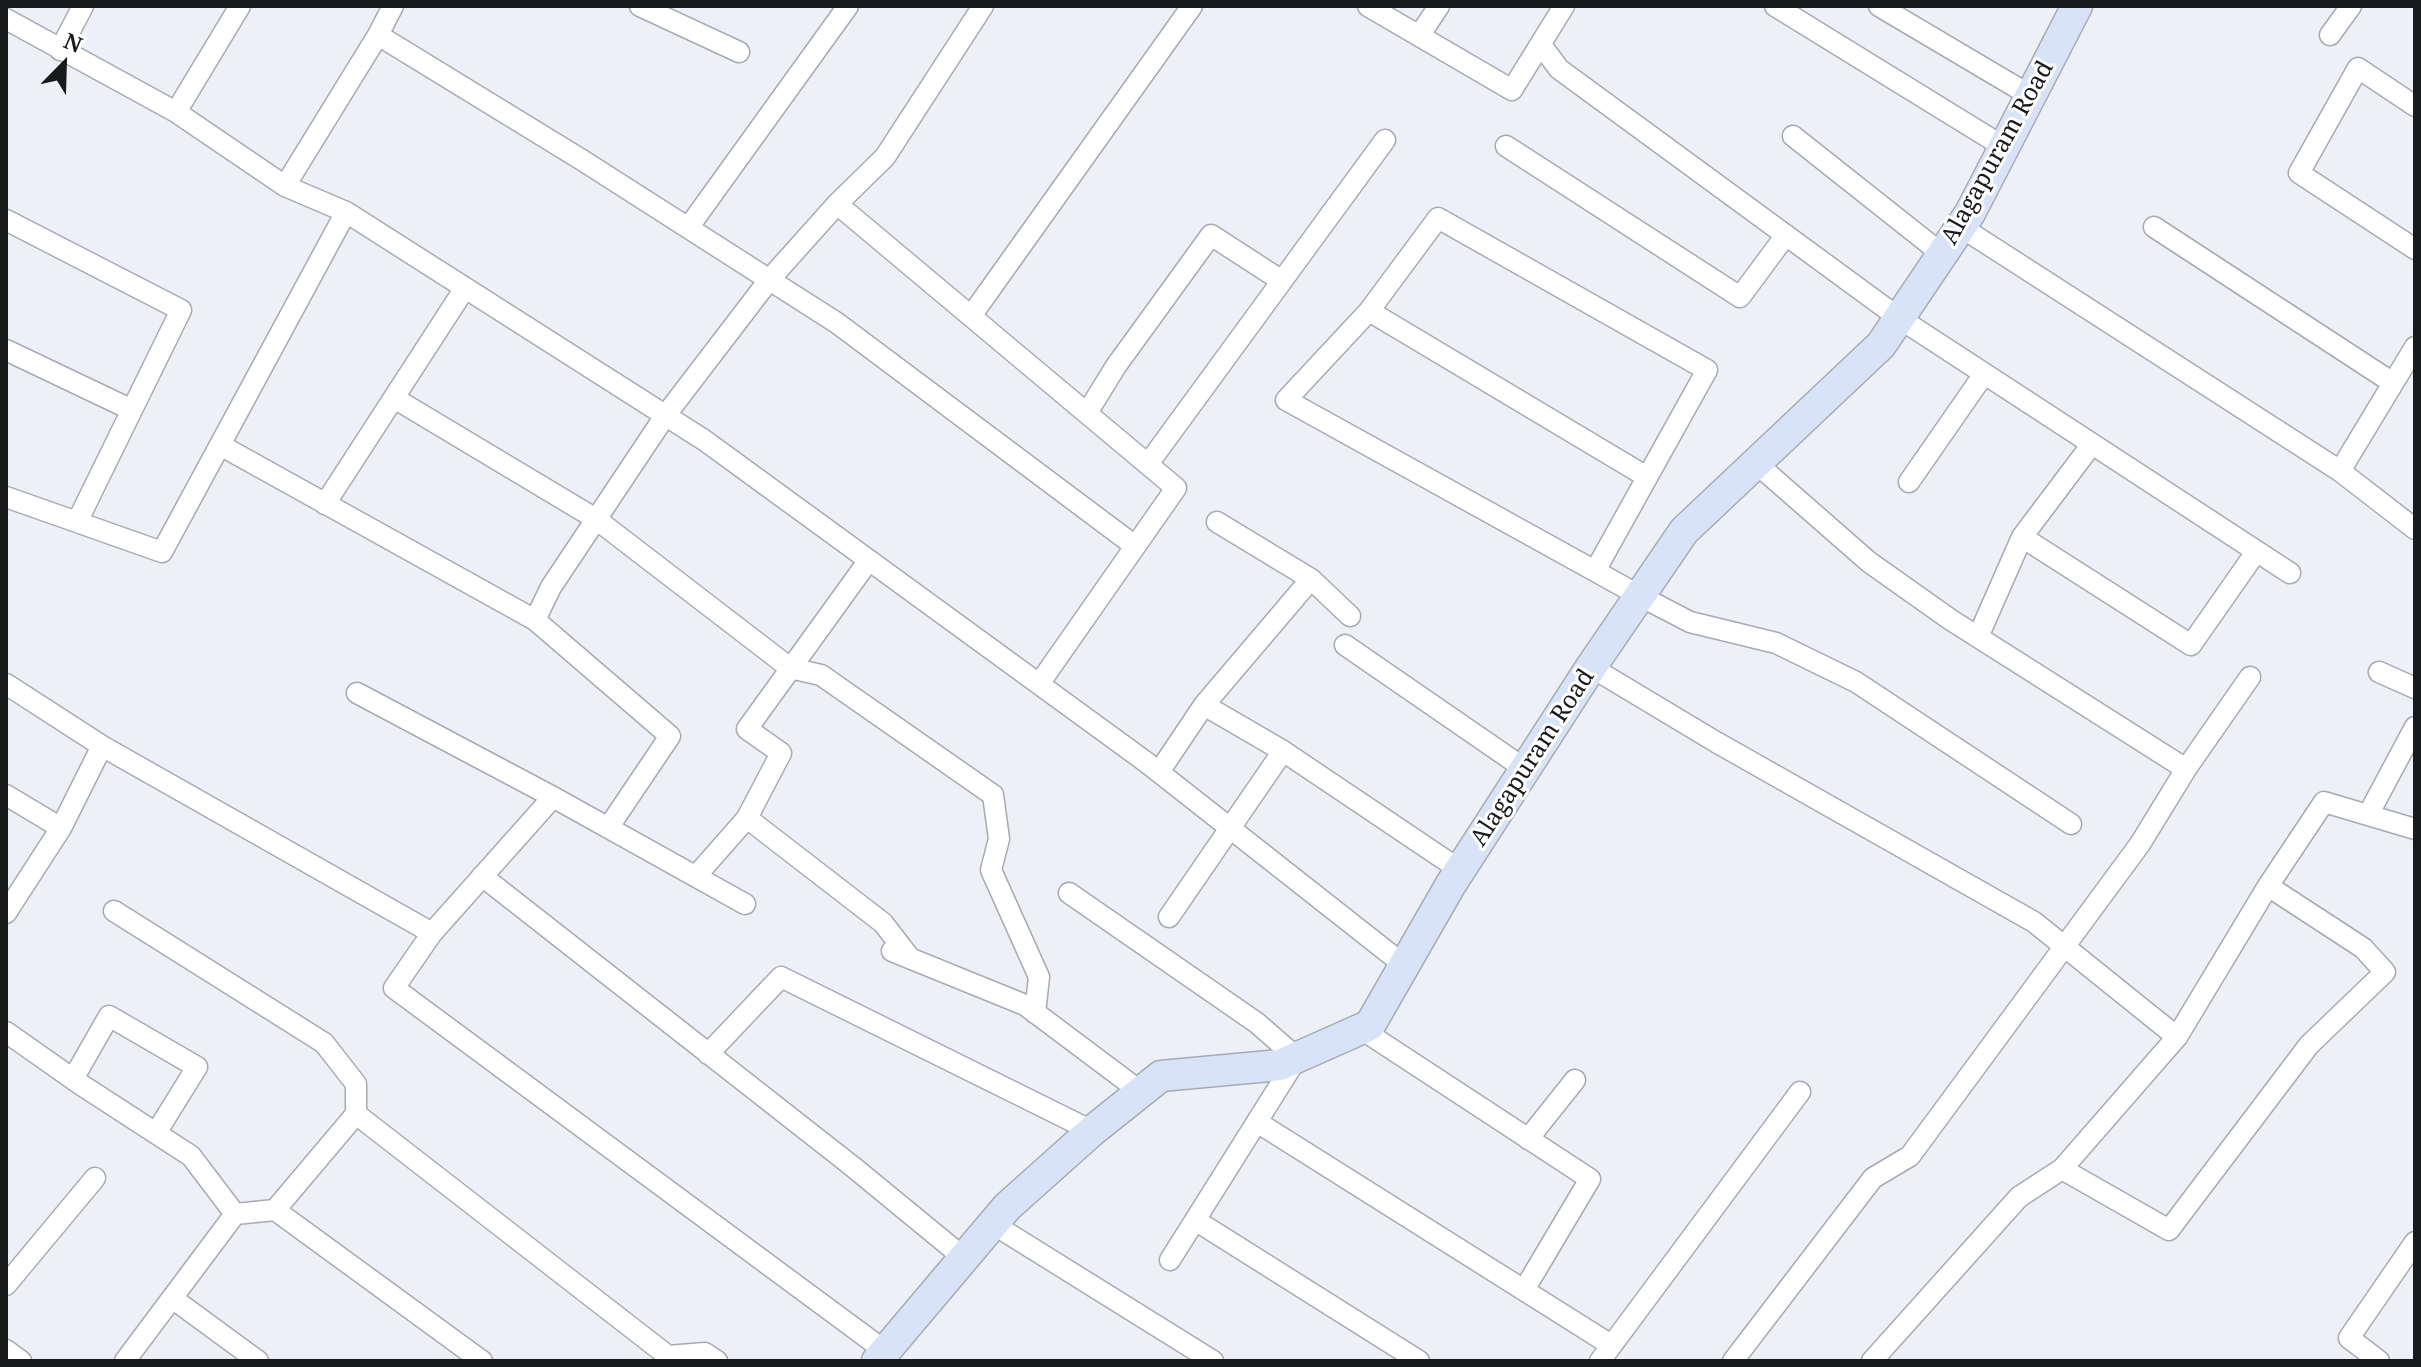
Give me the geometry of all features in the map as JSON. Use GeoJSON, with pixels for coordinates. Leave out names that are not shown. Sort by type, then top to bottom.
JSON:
{"type":"FeatureCollection","features":[{"type":"Feature","properties":{"kind":"main road","name":"Alagapuram Road"},"geometry":{"type":"LineString","coordinates":[[881,1356],[1007,1207],[1092,1131],[1161,1076],[1280,1065],[1370,1025],[1460,870],[1591,667],[1684,531],[1881,345],[1961,227],[2077,6]]}},
{"type":"Feature","properties":{"kind":"street"},"geometry":{"type":"LineString","coordinates":[[60,50],[83,6]]}},
{"type":"Feature","properties":{"kind":"street"},"geometry":{"type":"LineString","coordinates":[[176,112],[240,6]]}},
{"type":"Feature","properties":{"kind":"street"},"geometry":{"type":"LineString","coordinates":[[285,186],[393,6]]}},
{"type":"Feature","properties":{"kind":"street"},"geometry":{"type":"LineString","coordinates":[[640,6],[739,52]]}},
{"type":"Feature","properties":{"kind":"street"},"geometry":{"type":"LineString","coordinates":[[688,228],[848,6]]}},
{"type":"Feature","properties":{"kind":"street"},"geometry":{"type":"LineString","coordinates":[[535,620],[551,587],[665,416],[769,280],[837,204],[885,157],[983,6]]}},
{"type":"Feature","properties":{"kind":"street"},"geometry":{"type":"LineString","coordinates":[[971,316],[1192,6]]}},
{"type":"Feature","properties":{"kind":"street"},"geometry":{"type":"LineString","coordinates":[[1368,6],[1512,90],[1564,6]]}},
{"type":"Feature","properties":{"kind":"street"},"geometry":{"type":"LineString","coordinates":[[1419,36],[1439,6]]}},
{"type":"Feature","properties":{"kind":"street"},"geometry":{"type":"LineString","coordinates":[[1775,6],[2004,147]]}},
{"type":"Feature","properties":{"kind":"street"},"geometry":{"type":"LineString","coordinates":[[1879,6],[2031,96]]}},
{"type":"Feature","properties":{"kind":"street"},"geometry":{"type":"LineString","coordinates":[[2330,35],[2351,6]]}},
{"type":"Feature","properties":{"kind":"street"},"geometry":{"type":"LineString","coordinates":[[6,19],[176,112],[285,186],[346,212],[704,440],[1159,772],[1404,965]]}},
{"type":"Feature","properties":{"kind":"street"},"geometry":{"type":"LineString","coordinates":[[378,35],[837,323],[1135,546]]}},
{"type":"Feature","properties":{"kind":"street"},"geometry":{"type":"LineString","coordinates":[[1541,45],[1559,69],[1899,318],[2290,573]]}},
{"type":"Feature","properties":{"kind":"street"},"geometry":{"type":"LineString","coordinates":[[2415,106],[2358,68],[2299,173],[2415,249]]}},
{"type":"Feature","properties":{"kind":"street"},"geometry":{"type":"LineString","coordinates":[[1793,136],[1942,254]]}},
{"type":"Feature","properties":{"kind":"street"},"geometry":{"type":"LineString","coordinates":[[1148,464],[1385,140]]}},
{"type":"Feature","properties":{"kind":"street"},"geometry":{"type":"LineString","coordinates":[[1506,146],[1740,297],[1786,235]]}},
{"type":"Feature","properties":{"kind":"street"},"geometry":{"type":"LineString","coordinates":[[837,204],[1176,488],[1039,684]]}},
{"type":"Feature","properties":{"kind":"street"},"geometry":{"type":"LineString","coordinates":[[6,497],[162,552],[346,212]]}},
{"type":"Feature","properties":{"kind":"street"},"geometry":{"type":"LineString","coordinates":[[1595,571],[1707,370],[1438,218],[1369,311],[1286,400],[1640,596],[1690,622],[1776,643],[1856,682],[2071,824]]}},
{"type":"Feature","properties":{"kind":"street"},"geometry":{"type":"LineString","coordinates":[[6,220],[181,310],[77,522]]}},
{"type":"Feature","properties":{"kind":"street"},"geometry":{"type":"LineString","coordinates":[[1961,227],[2340,471],[2415,529]]}},
{"type":"Feature","properties":{"kind":"street"},"geometry":{"type":"LineString","coordinates":[[2154,227],[2393,383]]}},
{"type":"Feature","properties":{"kind":"street"},"geometry":{"type":"LineString","coordinates":[[1087,413],[1116,366],[1211,235],[1282,281]]}},
{"type":"Feature","properties":{"kind":"street"},"geometry":{"type":"LineString","coordinates":[[325,504],[465,288]]}},
{"type":"Feature","properties":{"kind":"street"},"geometry":{"type":"LineString","coordinates":[[1369,311],[1647,477]]}},
{"type":"Feature","properties":{"kind":"street"},"geometry":{"type":"LineString","coordinates":[[2340,471],[2415,347]]}},
{"type":"Feature","properties":{"kind":"street"},"geometry":{"type":"LineString","coordinates":[[6,350],[132,410]]}},
{"type":"Feature","properties":{"kind":"street"},"geometry":{"type":"LineString","coordinates":[[1909,482],[1984,374]]}},
{"type":"Feature","properties":{"kind":"street"},"geometry":{"type":"LineString","coordinates":[[394,398],[596,519],[790,668],[821,675],[993,795],[999,839],[991,870],[1039,977],[1035,1013]]}},
{"type":"Feature","properties":{"kind":"street"},"geometry":{"type":"LineString","coordinates":[[1978,637],[2022,537],[2092,444]]}},
{"type":"Feature","properties":{"kind":"street"},"geometry":{"type":"LineString","coordinates":[[220,445],[535,620],[670,736],[608,828]]}},
{"type":"Feature","properties":{"kind":"street"},"geometry":{"type":"LineString","coordinates":[[1757,464],[1869,562],[1978,637],[2186,769]]}},
{"type":"Feature","properties":{"kind":"street"},"geometry":{"type":"LineString","coordinates":[[1217,522],[1311,579],[1350,616]]}},
{"type":"Feature","properties":{"kind":"street"},"geometry":{"type":"LineString","coordinates":[[2022,537],[2191,645],[2256,552]]}},
{"type":"Feature","properties":{"kind":"street"},"geometry":{"type":"LineString","coordinates":[[696,876],[747,818],[781,753],[747,729],[869,560]]}},
{"type":"Feature","properties":{"kind":"street"},"geometry":{"type":"LineString","coordinates":[[1159,772],[1204,705],[1311,579]]}},
{"type":"Feature","properties":{"kind":"street"},"geometry":{"type":"LineString","coordinates":[[1345,645],[1525,769]]}},
{"type":"Feature","properties":{"kind":"street"},"geometry":{"type":"LineString","coordinates":[[1591,667],[1716,742],[2034,922],[2177,1037]]}},
{"type":"Feature","properties":{"kind":"street"},"geometry":{"type":"LineString","coordinates":[[2379,672],[2415,688]]}},
{"type":"Feature","properties":{"kind":"street"},"geometry":{"type":"LineString","coordinates":[[1733,1361],[1873,1178],[1910,1156],[2140,844],[2186,769],[2250,677]]}},
{"type":"Feature","properties":{"kind":"street"},"geometry":{"type":"LineString","coordinates":[[6,684],[102,746],[432,933]]}},
{"type":"Feature","properties":{"kind":"street"},"geometry":{"type":"LineString","coordinates":[[357,693],[745,904]]}},
{"type":"Feature","properties":{"kind":"street"},"geometry":{"type":"LineString","coordinates":[[1204,705],[1283,751],[1460,870]]}},
{"type":"Feature","properties":{"kind":"street"},"geometry":{"type":"LineString","coordinates":[[2368,815],[2415,727]]}},
{"type":"Feature","properties":{"kind":"street"},"geometry":{"type":"LineString","coordinates":[[6,913],[61,828],[102,746]]}},
{"type":"Feature","properties":{"kind":"street"},"geometry":{"type":"LineString","coordinates":[[1169,917],[1283,751]]}},
{"type":"Feature","properties":{"kind":"street"},"geometry":{"type":"LineString","coordinates":[[6,795],[61,828]]}},
{"type":"Feature","properties":{"kind":"street"},"geometry":{"type":"LineString","coordinates":[[553,797],[432,933],[394,988],[881,1356]]}},
{"type":"Feature","properties":{"kind":"street"},"geometry":{"type":"LineString","coordinates":[[1872,1361],[2019,1197],[2062,1169],[2177,1037],[2268,886],[2324,802],[2415,829]]}},
{"type":"Feature","properties":{"kind":"street"},"geometry":{"type":"LineString","coordinates":[[747,818],[883,923],[901,954],[1025,1005],[1141,1092]]}},
{"type":"Feature","properties":{"kind":"street"},"geometry":{"type":"LineString","coordinates":[[482,876],[852,1166],[964,1258]]}},
{"type":"Feature","properties":{"kind":"street"},"geometry":{"type":"LineString","coordinates":[[2062,1169],[2169,1230],[2309,1045],[2385,972],[2363,948],[2268,886]]}},
{"type":"Feature","properties":{"kind":"street"},"geometry":{"type":"LineString","coordinates":[[1069,893],[1257,1023],[1297,1058],[1170,1260]]}},
{"type":"Feature","properties":{"kind":"street"},"geometry":{"type":"LineString","coordinates":[[114,911],[324,1043],[356,1084],[356,1114],[275,1210]]}},
{"type":"Feature","properties":{"kind":"street"},"geometry":{"type":"LineString","coordinates":[[708,1054],[781,977],[1092,1131]]}},
{"type":"Feature","properties":{"kind":"street"},"geometry":{"type":"LineString","coordinates":[[73,1079],[109,1016],[197,1067],[156,1133]]}},
{"type":"Feature","properties":{"kind":"street"},"geometry":{"type":"LineString","coordinates":[[1361,1029],[1590,1179],[1524,1290]]}},
{"type":"Feature","properties":{"kind":"street"},"geometry":{"type":"LineString","coordinates":[[6,1032],[191,1156],[235,1214]]}},
{"type":"Feature","properties":{"kind":"street"},"geometry":{"type":"LineString","coordinates":[[1528,1139],[1575,1080]]}},
{"type":"Feature","properties":{"kind":"street"},"geometry":{"type":"LineString","coordinates":[[1257,1122],[1524,1290],[1606,1353],[1800,1092]]}},
{"type":"Feature","properties":{"kind":"street"},"geometry":{"type":"LineString","coordinates":[[356,1114],[668,1356],[681,1358],[705,1353],[717,1361]]}},
{"type":"Feature","properties":{"kind":"street"},"geometry":{"type":"LineString","coordinates":[[6,1285],[95,1178]]}},
{"type":"Feature","properties":{"kind":"street"},"geometry":{"type":"LineString","coordinates":[[125,1361],[235,1214],[275,1210],[482,1361]]}},
{"type":"Feature","properties":{"kind":"street"},"geometry":{"type":"LineString","coordinates":[[1195,1220],[1419,1361]]}},
{"type":"Feature","properties":{"kind":"street"},"geometry":{"type":"LineString","coordinates":[[993,1224],[1213,1361]]}},
{"type":"Feature","properties":{"kind":"street"},"geometry":{"type":"LineString","coordinates":[[2379,1361],[2349,1338],[2415,1242]]}},
{"type":"Feature","properties":{"kind":"street"},"geometry":{"type":"LineString","coordinates":[[172,1298],[258,1361]]}},
{"type":"Feature","properties":{"kind":"street"},"geometry":{"type":"LineString","coordinates":[[6,1350],[21,1361]]}}]}
